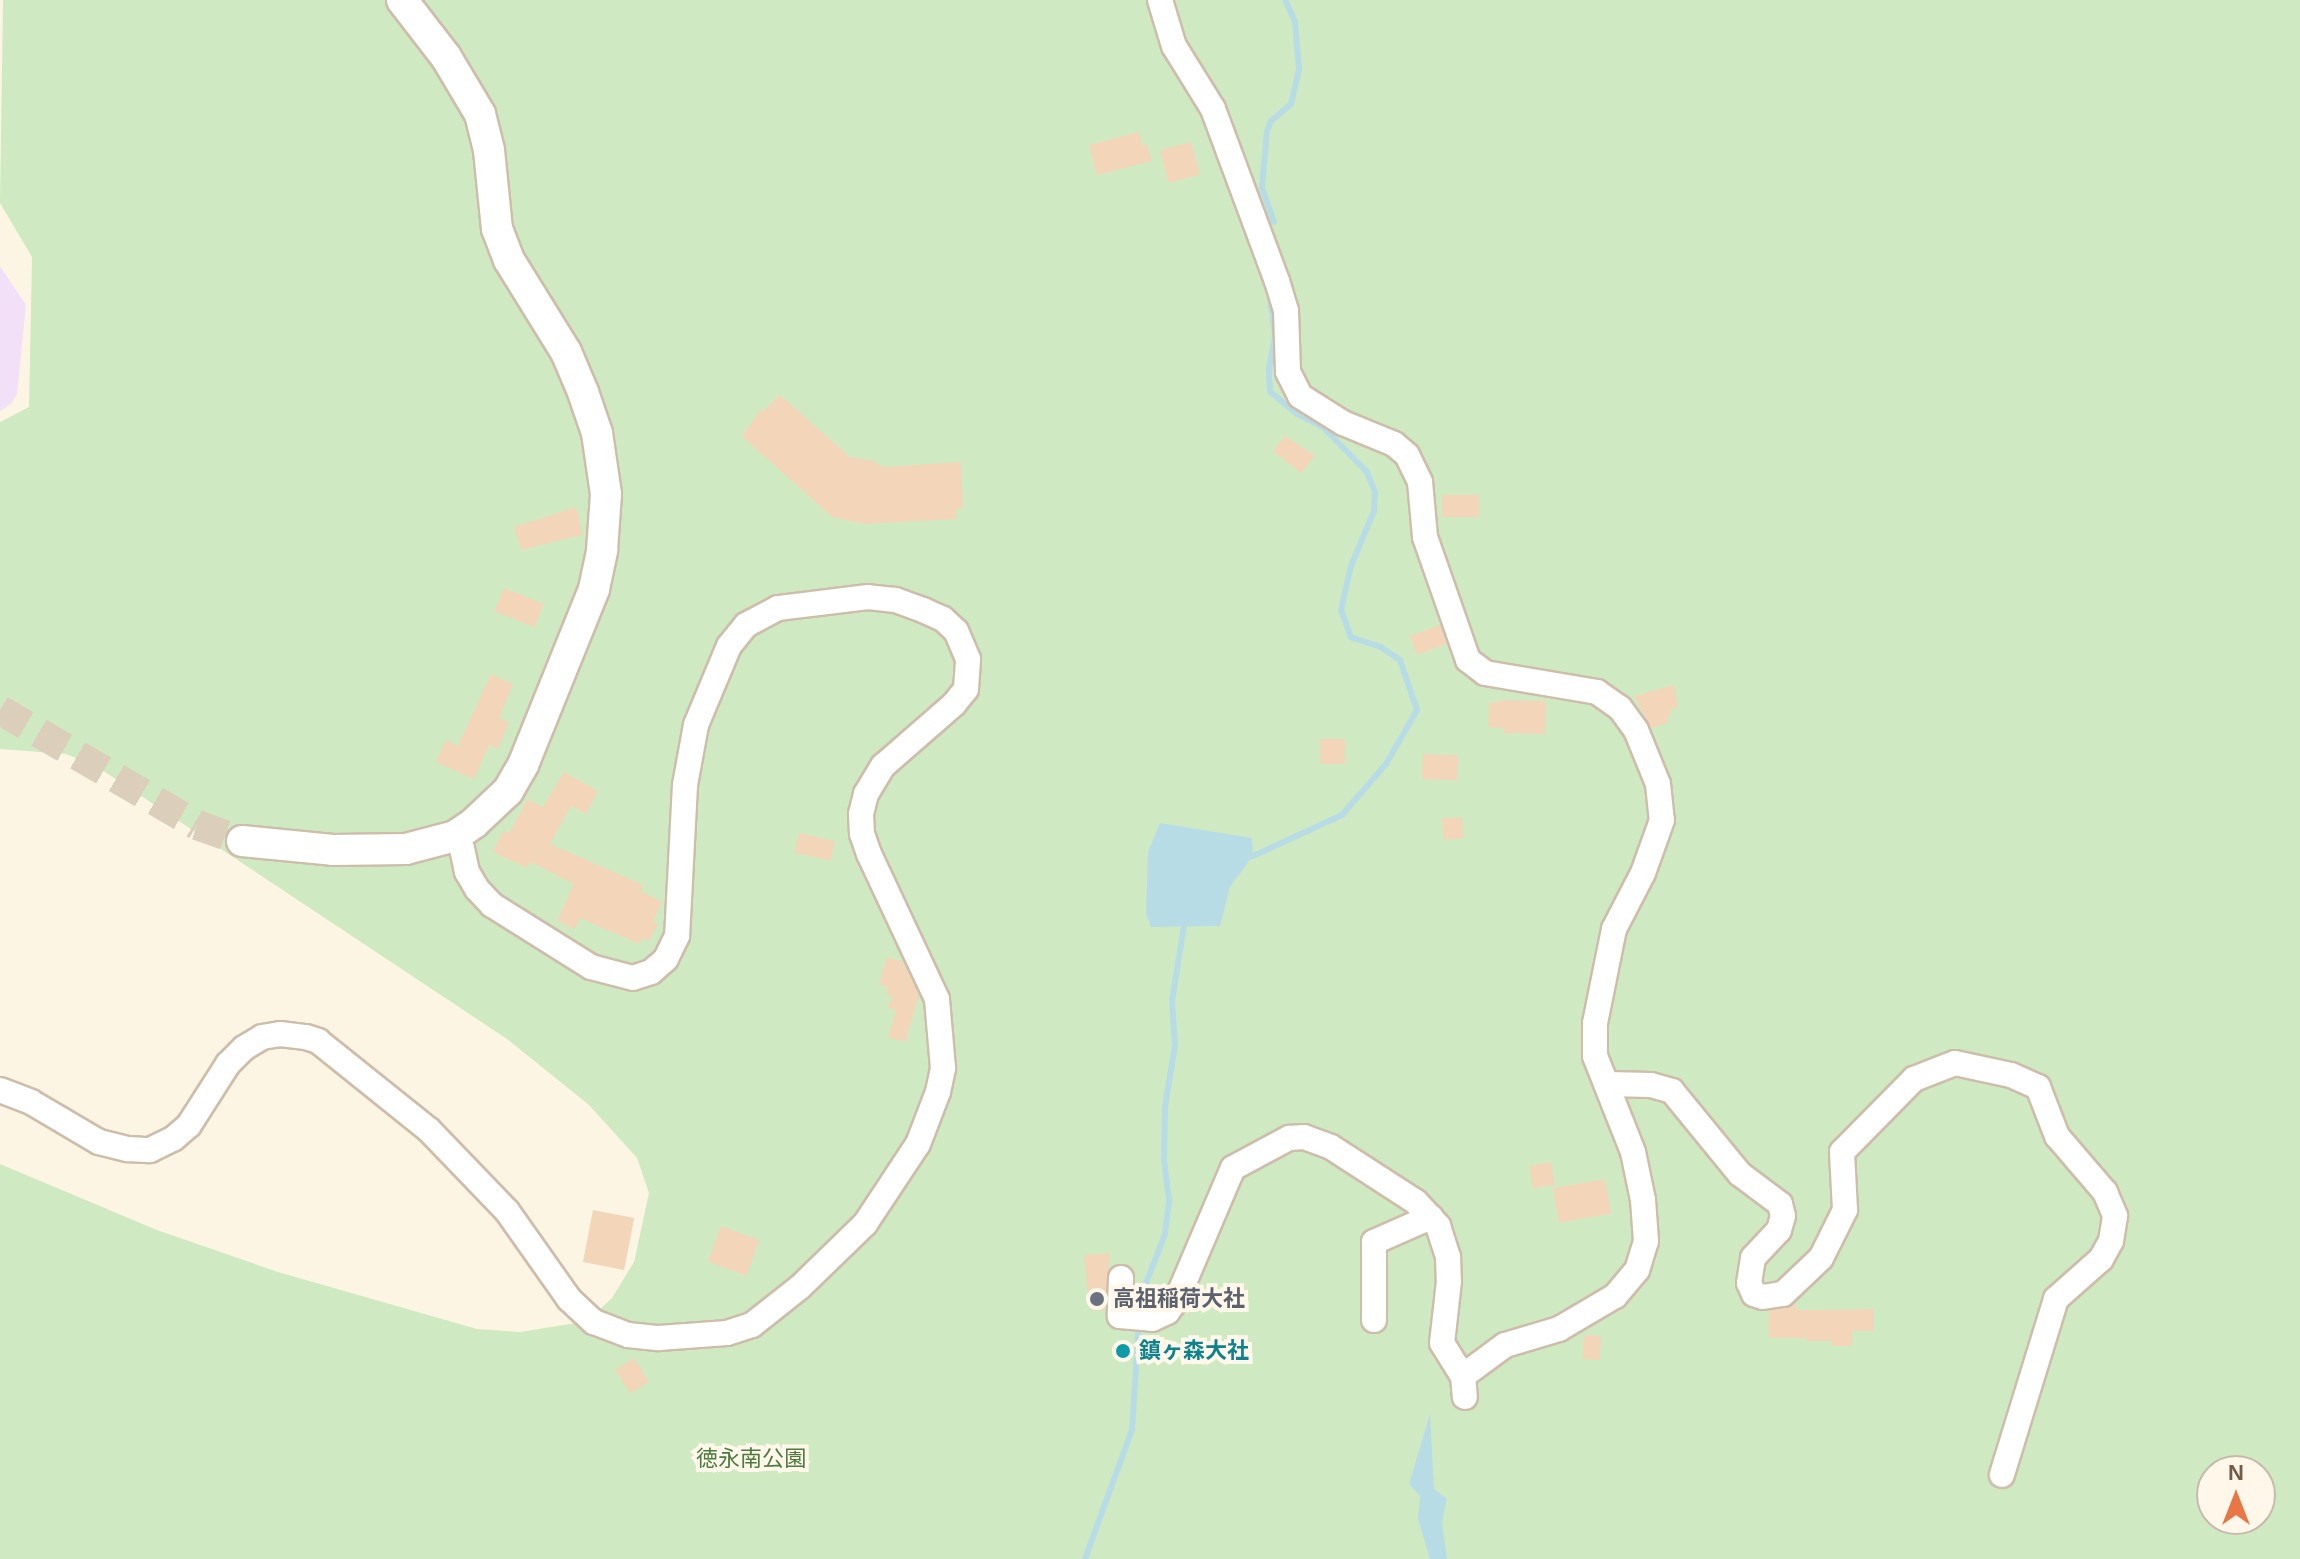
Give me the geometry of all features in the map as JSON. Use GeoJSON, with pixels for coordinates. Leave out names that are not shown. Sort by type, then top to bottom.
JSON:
{"type":"FeatureCollection","features":[{"type":"Feature","properties":{"kind":"street"},"geometry":{"type":"LineString","coordinates":[[242,841],[333,850],[406,849],[455,836],[508,791],[523,765],[594,589],[604,537],[606,494],[597,433],[566,352],[509,260],[497,229],[489,150],[480,114],[446,57],[402,0]]}},
{"type":"Feature","properties":{"kind":"street"},"geometry":{"type":"LineString","coordinates":[[1121,1278],[1120,1316],[1152,1319],[1167,1312],[1177,1299],[1233,1168],[1289,1138],[1304,1137],[1331,1147],[1416,1202],[1438,1226],[1448,1257],[1449,1281],[1442,1343],[1464,1386],[1505,1345],[1559,1329],[1615,1296],[1637,1270],[1646,1241],[1643,1200],[1633,1152],[1595,1056],[1599,995],[1614,929],[1643,873],[1662,820],[1658,784],[1653,770],[1636,730],[1620,708],[1597,692],[1485,673],[1468,660],[1425,537],[1420,482],[1407,455],[1394,444],[1343,423],[1300,396],[1288,372],[1286,311],[1277,281],[1213,109],[1174,46],[1160,0]]}},
{"type":"Feature","properties":{"kind":"street"},"geometry":{"type":"LineString","coordinates":[[0,1090],[31,1102],[99,1142],[150,1150],[173,1139],[189,1125],[228,1064],[244,1048],[262,1037],[280,1034],[306,1037],[318,1041],[429,1130],[507,1211],[569,1299],[594,1322],[628,1335],[659,1338],[727,1333],[752,1325],[791,1295],[865,1224],[918,1144],[938,1092],[943,1068],[937,999],[869,854],[862,834],[861,814],[866,794],[883,766],[941,717],[966,689],[968,659],[956,631],[943,619],[923,610],[895,600],[868,597],[778,608],[746,625],[729,646],[696,725],[685,785],[677,936],[666,959],[651,972],[633,978],[591,967],[492,905],[472,881],[455,836]]}},
{"type":"Feature","properties":{"kind":"street"},"geometry":{"type":"LineString","coordinates":[[1608,1084],[1651,1085],[1672,1091],[1740,1174],[1780,1204],[1783,1216],[1779,1230],[1753,1258],[1749,1283],[1754,1294],[1763,1297],[1783,1294],[1821,1258],[1845,1210],[1842,1152],[1914,1079],[1955,1063],[2011,1075],[2038,1087],[2057,1136],[2105,1192],[2115,1216],[2111,1241],[2101,1259],[2056,1299],[2002,1475]]}},
{"type":"Feature","properties":{"kind":"street"},"geometry":{"type":"LineString","coordinates":[[1374,1320],[1374,1242],[1431,1217]]}},
{"type":"Feature","properties":{"kind":"shaded area"},"geometry":{"type":"Polygon","coordinates":[[[0,266],[26,305],[17,394],[11,404],[0,411],[0,266]]]}},
{"type":"Feature","properties":{"kind":"green space","name":"徳永南公園"},"geometry":{"type":"Polygon","coordinates":[[[3,0],[2300,0],[2300,1559],[0,1559],[0,1164],[157,1230],[278,1272],[477,1329],[520,1332],[576,1323],[595,1314],[612,1298],[634,1262],[649,1193],[637,1158],[589,1105],[507,1039],[96,766],[66,754],[0,749],[0,422],[29,407],[32,257],[0,203],[3,0]]]}},
{"type":"Feature","properties":{"kind":"water"},"geometry":{"type":"Polygon","coordinates":[[[1160,823],[1252,838],[1253,856],[1230,887],[1220,926],[1151,927],[1146,914],[1148,852],[1160,823]]]}},
{"type":"Feature","properties":{"kind":"water"},"geometry":{"type":"Polygon","coordinates":[[[1430,1414],[1434,1489],[1447,1499],[1442,1522],[1447,1559],[1430,1559],[1418,1519],[1420,1496],[1409,1484],[1430,1414]]]}},
{"type":"Feature","properties":{"kind":"building"},"geometry":{"type":"Polygon","coordinates":[[[1139,132],[1142,146],[1147,144],[1152,161],[1097,175],[1089,145],[1139,132]]]}},
{"type":"Feature","properties":{"kind":"building"},"geometry":{"type":"Polygon","coordinates":[[[1191,142],[1200,175],[1169,183],[1160,150],[1191,142]]]}},
{"type":"Feature","properties":{"kind":"building"},"geometry":{"type":"Polygon","coordinates":[[[780,395],[850,457],[871,460],[883,467],[961,462],[963,508],[956,509],[957,519],[863,524],[832,517],[742,436],[761,409],[764,411],[780,395]]]}},
{"type":"Feature","properties":{"kind":"building"},"geometry":{"type":"Polygon","coordinates":[[[1285,436],[1315,456],[1301,473],[1273,451],[1285,436]]]}},
{"type":"Feature","properties":{"kind":"building"},"geometry":{"type":"Polygon","coordinates":[[[1442,495],[1479,495],[1479,517],[1442,517],[1442,495]]]}},
{"type":"Feature","properties":{"kind":"building"},"geometry":{"type":"Polygon","coordinates":[[[576,507],[583,535],[521,550],[514,527],[576,507]]]}},
{"type":"Feature","properties":{"kind":"building"},"geometry":{"type":"Polygon","coordinates":[[[504,588],[544,604],[535,627],[495,611],[504,588]]]}},
{"type":"Feature","properties":{"kind":"building"},"geometry":{"type":"Polygon","coordinates":[[[1440,625],[1447,644],[1417,655],[1410,636],[1440,625]]]}},
{"type":"Feature","properties":{"kind":"building"},"geometry":{"type":"Polygon","coordinates":[[[491,674],[513,684],[499,718],[509,722],[498,749],[489,745],[474,779],[436,762],[446,740],[458,746],[491,674]]]}},
{"type":"Feature","properties":{"kind":"building"},"geometry":{"type":"Polygon","coordinates":[[[1674,685],[1678,707],[1671,709],[1667,723],[1651,728],[1634,696],[1674,685]]]}},
{"type":"Feature","properties":{"kind":"building"},"geometry":{"type":"Polygon","coordinates":[[[1504,700],[1546,701],[1545,734],[1503,733],[1504,728],[1488,727],[1489,703],[1504,700]]]}},
{"type":"Feature","properties":{"kind":"building"},"geometry":{"type":"Polygon","coordinates":[[[1320,739],[1345,739],[1345,764],[1320,764],[1320,739]]]}},
{"type":"Feature","properties":{"kind":"building"},"geometry":{"type":"Polygon","coordinates":[[[1423,754],[1458,755],[1457,780],[1422,779],[1423,754]]]}},
{"type":"Feature","properties":{"kind":"building"},"geometry":{"type":"Polygon","coordinates":[[[564,772],[598,791],[586,814],[571,806],[550,844],[643,885],[641,891],[662,902],[653,921],[658,924],[649,941],[643,938],[639,944],[580,918],[575,929],[557,921],[574,884],[530,862],[527,868],[493,852],[503,831],[509,833],[528,799],[543,807],[564,772]]]}},
{"type":"Feature","properties":{"kind":"building"},"geometry":{"type":"Polygon","coordinates":[[[1462,817],[1464,838],[1444,840],[1442,819],[1462,817]]]}},
{"type":"Feature","properties":{"kind":"building"},"geometry":{"type":"Polygon","coordinates":[[[799,833],[835,841],[831,861],[795,852],[799,833]]]}},
{"type":"Feature","properties":{"kind":"building"},"geometry":{"type":"Polygon","coordinates":[[[887,957],[903,962],[919,995],[905,1042],[888,1037],[896,1011],[888,1008],[892,996],[886,994],[888,987],[879,984],[887,957]]]}},
{"type":"Feature","properties":{"kind":"building"},"geometry":{"type":"Polygon","coordinates":[[[1551,1162],[1555,1185],[1533,1188],[1529,1166],[1551,1162]]]}},
{"type":"Feature","properties":{"kind":"building"},"geometry":{"type":"Polygon","coordinates":[[[1605,1179],[1611,1213],[1559,1223],[1553,1188],[1605,1179]]]}},
{"type":"Feature","properties":{"kind":"building"},"geometry":{"type":"Polygon","coordinates":[[[593,1210],[634,1218],[624,1270],[583,1262],[593,1210]]]}},
{"type":"Feature","properties":{"kind":"building"},"geometry":{"type":"Polygon","coordinates":[[[721,1226],[760,1240],[747,1276],[708,1262],[721,1226]]]}},
{"type":"Feature","properties":{"kind":"building"},"geometry":{"type":"Polygon","coordinates":[[[1110,1253],[1105,1310],[1094,1311],[1093,1305],[1089,1305],[1084,1255],[1110,1253]]]}},
{"type":"Feature","properties":{"kind":"building"},"geometry":{"type":"Polygon","coordinates":[[[1796,1303],[1797,1310],[1874,1309],[1874,1331],[1852,1331],[1852,1346],[1832,1346],[1832,1341],[1806,1341],[1806,1338],[1769,1338],[1769,1311],[1796,1303]]]}},
{"type":"Feature","properties":{"kind":"building"},"geometry":{"type":"Polygon","coordinates":[[[1584,1335],[1601,1336],[1600,1360],[1583,1359],[1584,1335]]]}},
{"type":"Feature","properties":{"kind":"building"},"geometry":{"type":"Polygon","coordinates":[[[634,1358],[649,1382],[630,1393],[615,1370],[634,1358]]]}},
{"type":"Feature","properties":{"kind":"waterway"},"geometry":{"type":"LineString","coordinates":[[1274,222],[1262,187],[1267,131],[1271,121],[1291,104],[1299,69],[1295,22],[1285,0]]}},
{"type":"Feature","properties":{"kind":"waterway"},"geometry":{"type":"LineString","coordinates":[[1253,856],[1342,815],[1386,764],[1417,710],[1400,660],[1381,647],[1351,637],[1341,610],[1351,566],[1374,511],[1375,492],[1367,472],[1323,427],[1297,414],[1270,391],[1269,369],[1275,334],[1270,300]]}},
{"type":"Feature","properties":{"kind":"waterway"},"geometry":{"type":"LineString","coordinates":[[1140,1314],[1141,1296],[1165,1234],[1169,1200],[1164,1159],[1165,1107],[1175,1045],[1172,1001],[1184,926]]}},
{"type":"Feature","properties":{"kind":"waterway"},"geometry":{"type":"LineString","coordinates":[[1085,1559],[1132,1430],[1139,1323]]}},
{"type":"Feature","properties":{"kind":"tunnel"},"geometry":{"type":"LineString","coordinates":[[0,710],[197,825],[242,841]]}},
{"type":"Feature","properties":{"kind":"place","name":"高祖稲荷大社"},"geometry":{"type":"Point","coordinates":[1097,1299]}},
{"type":"Feature","properties":{"kind":"place","name":"鎮ヶ森大社"},"geometry":{"type":"Point","coordinates":[1123,1351]}}]}
